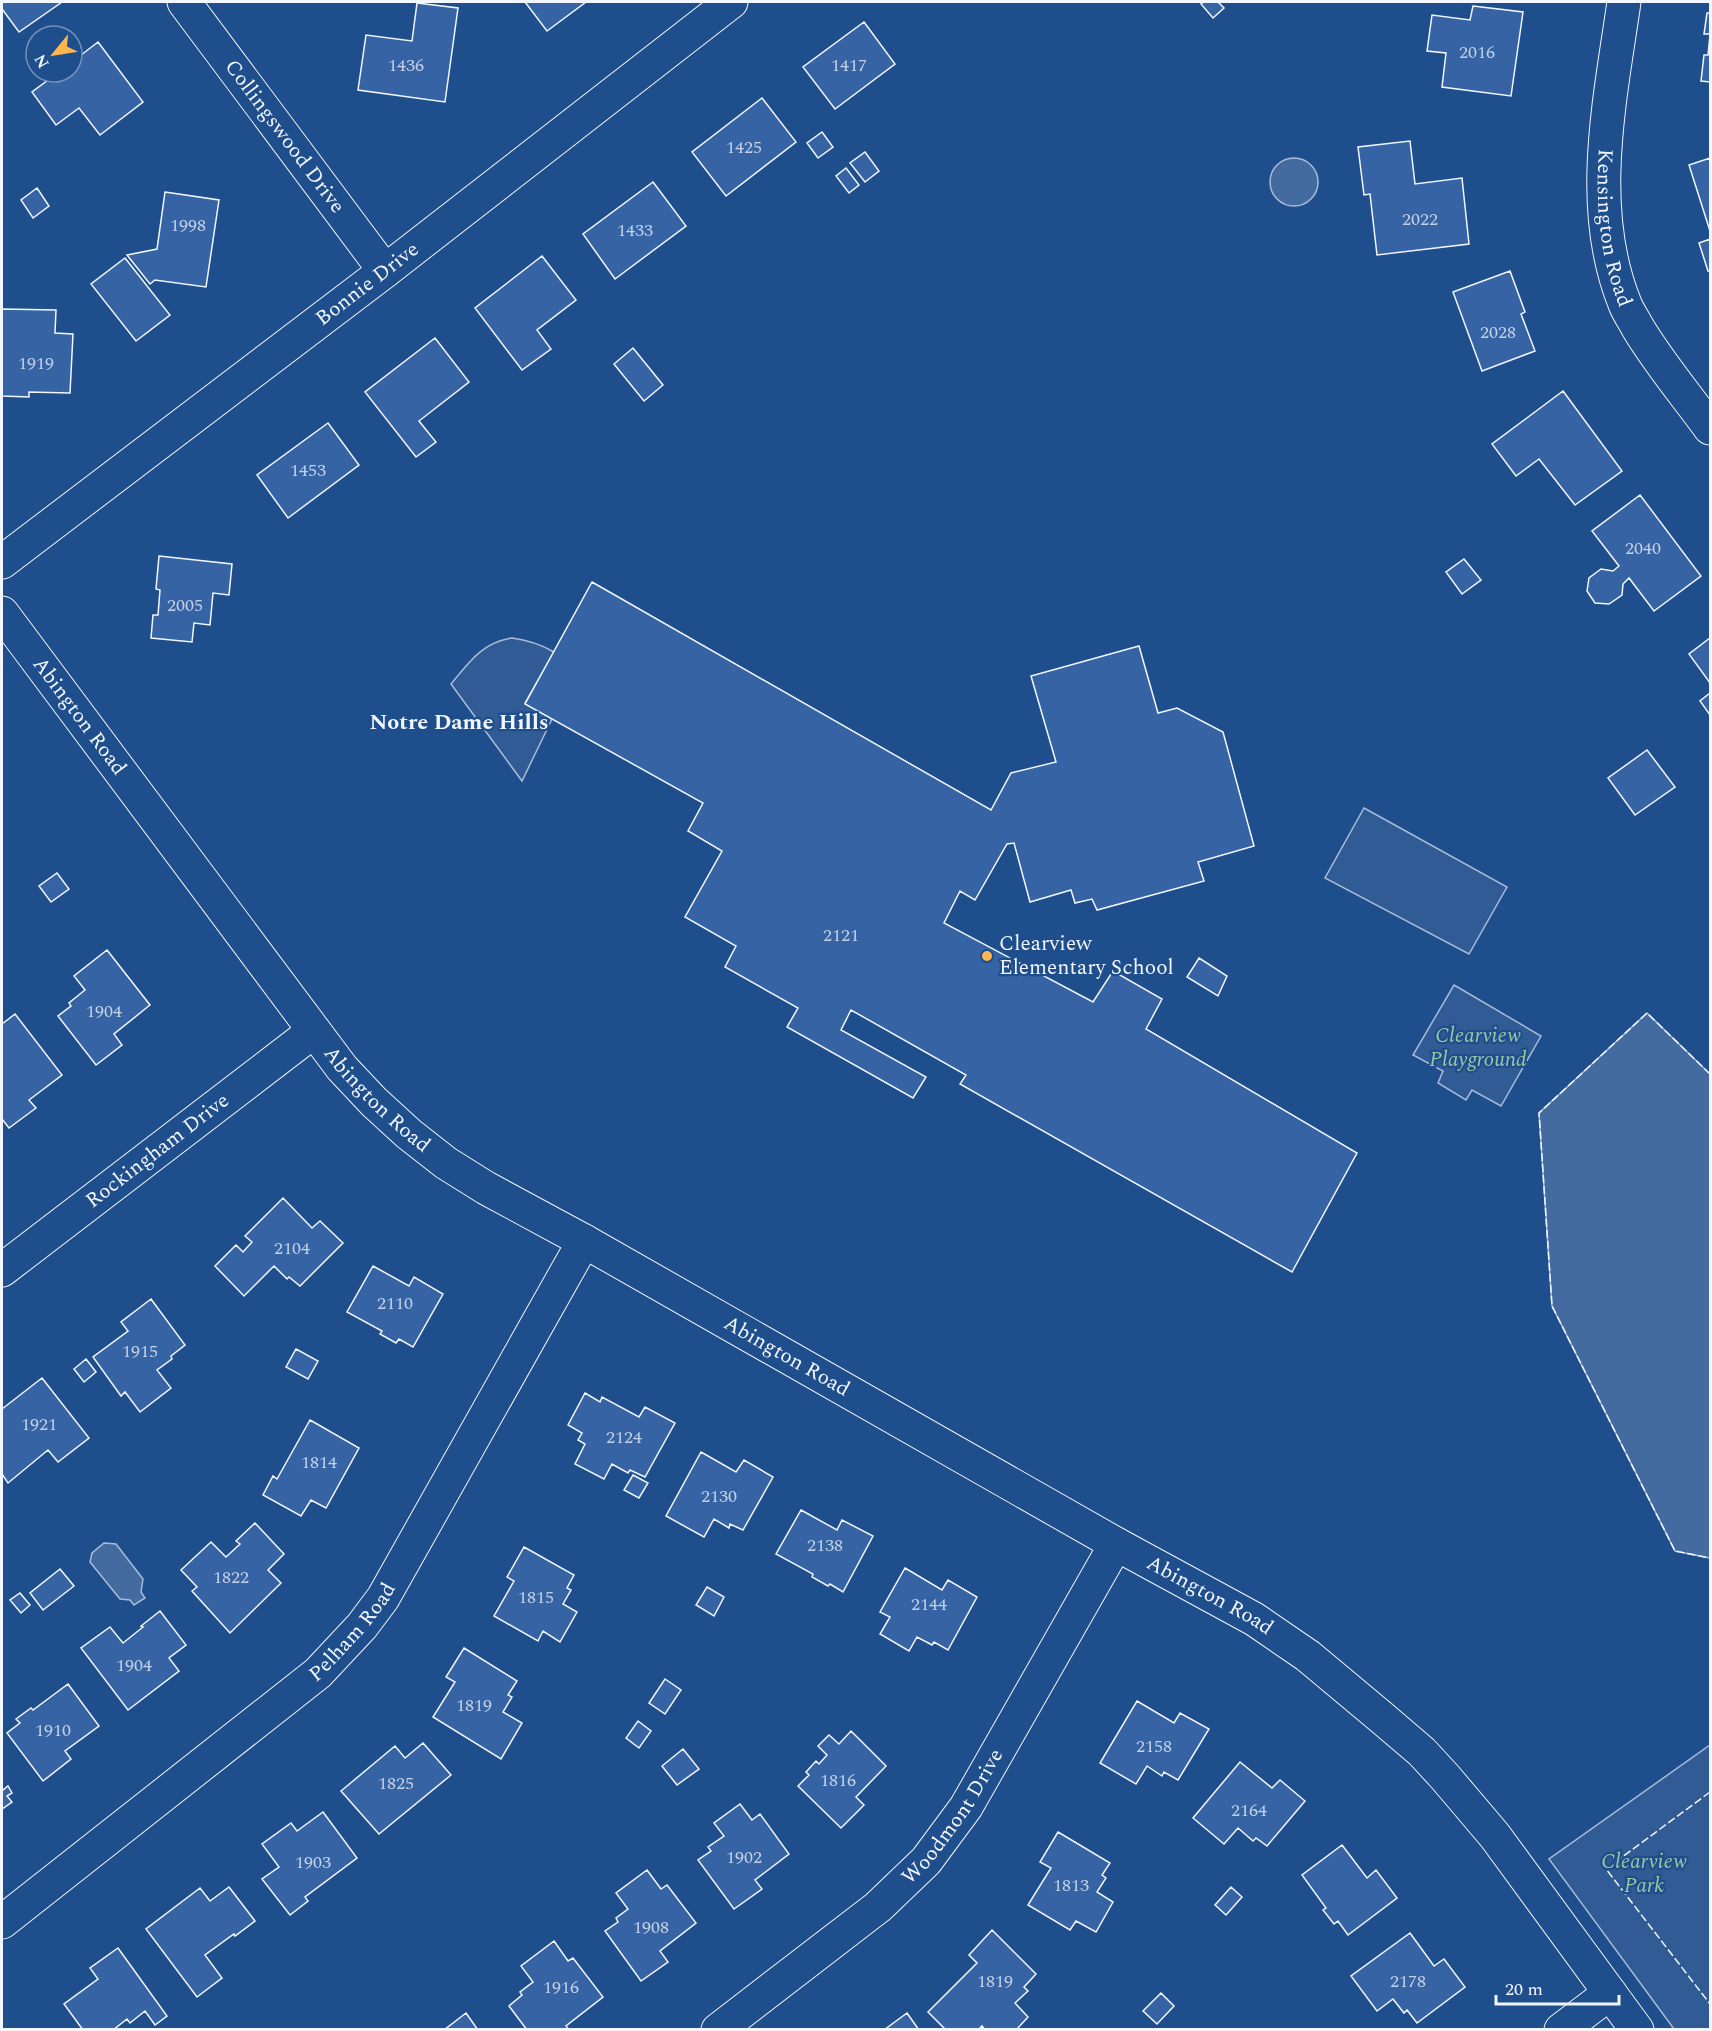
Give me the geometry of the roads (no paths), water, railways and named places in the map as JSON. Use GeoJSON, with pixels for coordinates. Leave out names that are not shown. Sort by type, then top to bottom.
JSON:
{"type":"FeatureCollection","features":[{"type":"Feature","properties":{"kind":"street","name":"Collingswood Drive"},"geometry":{"type":"LineString","coordinates":[[184,2],[385,271]]}},
{"type":"Feature","properties":{"kind":"street","name":"Bonnie Drive"},"geometry":{"type":"LineString","coordinates":[[2,562],[385,271],[731,2]]}},
{"type":"Feature","properties":{"kind":"street","name":"Kensington Road"},"geometry":{"type":"LineString","coordinates":[[1623,2],[1605,138],[1604,193],[1610,258],[1625,306],[1648,345],[1710,428]]}},
{"type":"Feature","properties":{"kind":"street","name":"Abington Road"},"geometry":{"type":"LineString","coordinates":[[2,613],[342,1068],[409,1134],[446,1163],[486,1188],[584,1241],[1116,1544],[1215,1597],[1280,1636],[1346,1687],[1422,1752],[1445,1777],[1495,1836],[1637,2030]]}},
{"type":"Feature","properties":{"kind":"street","name":"Rockingham Drive"},"geometry":{"type":"LineString","coordinates":[[2,1270],[314,1031]]}},
{"type":"Feature","properties":{"kind":"street","name":"Pelham Road"},"geometry":{"type":"LineString","coordinates":[[2,1922],[318,1673],[362,1626],[383,1598],[584,1241]]}},
{"type":"Feature","properties":{"kind":"street","name":"Woodmont Drive"},"geometry":{"type":"LineString","coordinates":[[718,2030],[878,1907],[926,1861],[966,1807],[1116,1544]]}},
{"type":"Feature","properties":{"kind":"street"},"geometry":{"type":"LineString","coordinates":[[1561,2030],[1610,1993]]}},
{"type":"Feature","properties":{"kind":"place","name":"Clearview Elementary School"},"geometry":{"type":"Point","coordinates":[987,956]}},
{"type":"Feature","properties":{"kind":"district","name":"Notre Dame Hills"},"geometry":{"type":"Point","coordinates":[459,722]}},
{"type":"Feature","properties":{"kind":"park label","name":"Clearview Playground"},"geometry":{"type":"Point","coordinates":[1478,1048]}},
{"type":"Feature","properties":{"kind":"park label","name":"Clearview Park"},"geometry":{"type":"Point","coordinates":[1644,1874]}}]}
